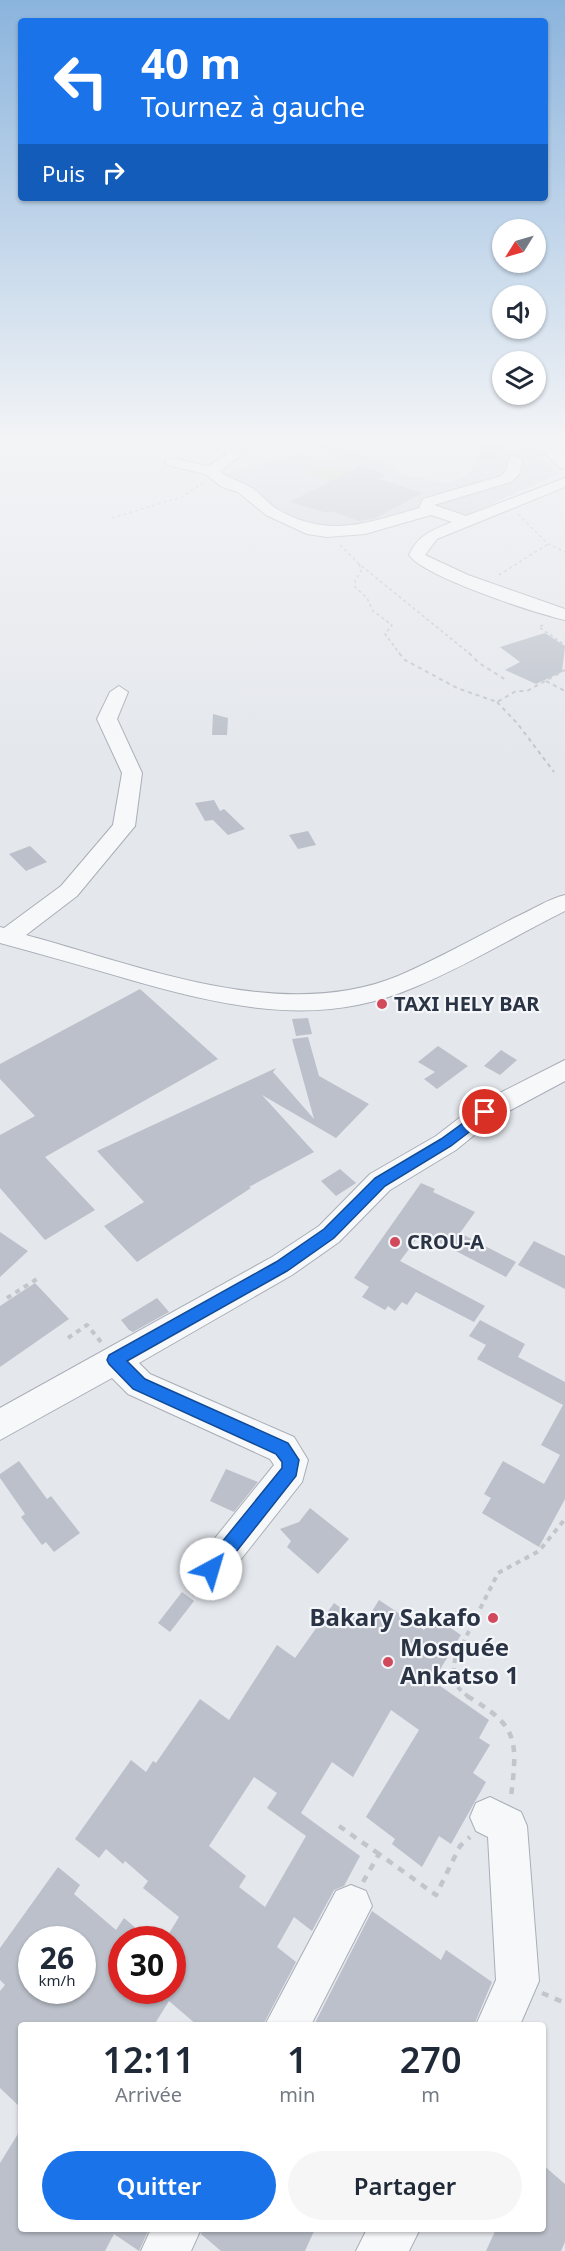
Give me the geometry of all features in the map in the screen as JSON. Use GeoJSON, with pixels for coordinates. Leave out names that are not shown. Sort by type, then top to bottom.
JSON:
{"type":"FeatureCollection","features":[{"type":"Feature","properties":{"kind":"street"},"geometry":{"type":"LineString","coordinates":[[420,548],[417,555],[420,559],[482,586],[564,614]]}},
{"type":"Feature","properties":{"kind":"street"},"geometry":{"type":"LineString","coordinates":[[4,936],[69,891],[110,846],[124,825],[132,773],[106,719],[119,692]]}},
{"type":"Feature","properties":{"kind":"street"},"geometry":{"type":"LineString","coordinates":[[4,936],[190,988],[248,1000],[283,1003],[339,1000],[406,982],[565,902]]}},
{"type":"Feature","properties":{"kind":"street"},"geometry":{"type":"LineString","coordinates":[[0,1425],[282,1266],[329,1234],[380,1182],[446,1143],[485,1112],[565,1069]]}},
{"type":"Feature","properties":{"kind":"street"},"geometry":{"type":"LineString","coordinates":[[115,1360],[139,1384],[282,1448],[291,1460],[290,1471],[211,1569]]}},
{"type":"Feature","properties":{"kind":"street"},"geometry":{"type":"LineString","coordinates":[[499,1821],[518,1981],[499,2022]]}},
{"type":"Feature","properties":{"kind":"street"},"geometry":{"type":"LineString","coordinates":[[289,2022],[351,1906]]}},
{"type":"Feature","properties":{"kind":"street"},"geometry":{"type":"LineString","coordinates":[[165,2251],[175,2232]]}},
{"type":"Feature","properties":{"kind":"street"},"geometry":{"type":"LineString","coordinates":[[380,2251],[394,2232]]}},
{"type":"Feature","properties":{"kind":"path"},"geometry":{"type":"LineString","coordinates":[[343,548],[359,564],[456,640],[479,663],[506,680]]}},
{"type":"Feature","properties":{"kind":"path"},"geometry":{"type":"LineString","coordinates":[[482,586],[542,548]]}},
{"type":"Feature","properties":{"kind":"path"},"geometry":{"type":"LineString","coordinates":[[359,564],[361,571],[355,580],[355,587],[367,598],[373,611],[392,625],[385,634],[405,660],[457,688],[496,702],[518,723],[554,772]]}},
{"type":"Feature","properties":{"kind":"path"},"geometry":{"type":"LineString","coordinates":[[564,614],[538,627],[565,645]]}},
{"type":"Feature","properties":{"kind":"path"},"geometry":{"type":"LineString","coordinates":[[496,702],[516,691],[527,691],[565,670]]}},
{"type":"Feature","properties":{"kind":"path"},"geometry":{"type":"LineString","coordinates":[[546,681],[565,691]]}},
{"type":"Feature","properties":{"kind":"path"},"geometry":{"type":"LineString","coordinates":[[7,1298],[40,1277]]}},
{"type":"Feature","properties":{"kind":"path"},"geometry":{"type":"LineString","coordinates":[[68,1338],[87,1325],[115,1360]]}},
{"type":"Feature","properties":{"kind":"path"},"geometry":{"type":"LineString","coordinates":[[499,1821],[516,1756],[503,1720],[457,1688],[451,1674],[455,1659],[498,1573],[539,1551],[565,1519]]}},
{"type":"Feature","properties":{"kind":"path"},"geometry":{"type":"LineString","coordinates":[[339,1826],[436,1895],[460,1846]]}},
{"type":"Feature","properties":{"kind":"path"},"geometry":{"type":"LineString","coordinates":[[351,1906],[379,1854]]}},
{"type":"Feature","properties":{"kind":"building"},"geometry":{"type":"Polygon","coordinates":[[[545,633],[565,646],[562,672],[536,684],[505,670],[520,662],[500,647],[545,633]]]}},
{"type":"Feature","properties":{"kind":"building"},"geometry":{"type":"Polygon","coordinates":[[[213,714],[228,718],[227,735],[212,735],[213,714]]]}},
{"type":"Feature","properties":{"kind":"building"},"geometry":{"type":"Polygon","coordinates":[[[214,800],[220,811],[224,809],[245,829],[228,835],[213,820],[205,821],[195,803],[214,800]]]}},
{"type":"Feature","properties":{"kind":"building"},"geometry":{"type":"Polygon","coordinates":[[[308,831],[316,845],[298,849],[289,835],[308,831]]]}},
{"type":"Feature","properties":{"kind":"building"},"geometry":{"type":"Polygon","coordinates":[[[30,846],[47,862],[26,871],[9,854],[30,846]]]}},
{"type":"Feature","properties":{"kind":"building"},"geometry":{"type":"Polygon","coordinates":[[[140,989],[218,1059],[45,1157],[95,1210],[45,1240],[0,1188],[0,1135],[35,1116],[0,1079],[0,1064],[140,989]]]}},
{"type":"Feature","properties":{"kind":"building"},"geometry":{"type":"Polygon","coordinates":[[[308,1018],[312,1034],[296,1036],[292,1019],[308,1018]]]}},
{"type":"Feature","properties":{"kind":"building"},"geometry":{"type":"Polygon","coordinates":[[[308,1037],[319,1076],[369,1104],[336,1138],[262,1095],[314,1152],[249,1187],[251,1188],[137,1262],[104,1226],[144,1202],[97,1151],[276,1068],[273,1072],[314,1119],[292,1039],[308,1037]]]}},
{"type":"Feature","properties":{"kind":"building"},"geometry":{"type":"Polygon","coordinates":[[[438,1046],[468,1066],[437,1089],[424,1079],[435,1072],[418,1062],[438,1046]]]}},
{"type":"Feature","properties":{"kind":"building"},"geometry":{"type":"Polygon","coordinates":[[[501,1050],[517,1060],[500,1075],[484,1066],[501,1050]]]}},
{"type":"Feature","properties":{"kind":"building"},"geometry":{"type":"Polygon","coordinates":[[[340,1169],[356,1183],[336,1196],[321,1181],[340,1169]]]}},
{"type":"Feature","properties":{"kind":"building"},"geometry":{"type":"Polygon","coordinates":[[[421,1183],[435,1189],[433,1192],[475,1212],[460,1233],[516,1262],[506,1277],[421,1233],[400,1261],[485,1306],[474,1322],[416,1292],[407,1305],[402,1302],[395,1311],[388,1306],[385,1310],[362,1297],[369,1287],[354,1278],[421,1183]]]}},
{"type":"Feature","properties":{"kind":"building"},"geometry":{"type":"Polygon","coordinates":[[[0,1232],[28,1251],[0,1277],[0,1232]]]}},
{"type":"Feature","properties":{"kind":"building"},"geometry":{"type":"Polygon","coordinates":[[[534,1241],[565,1256],[565,1289],[518,1265],[534,1241]]]}},
{"type":"Feature","properties":{"kind":"building"},"geometry":{"type":"Polygon","coordinates":[[[35,1283],[69,1319],[0,1367],[0,1306],[35,1283]]]}},
{"type":"Feature","properties":{"kind":"building"},"geometry":{"type":"Polygon","coordinates":[[[157,1298],[169,1312],[133,1332],[129,1330],[121,1320],[157,1298]]]}},
{"type":"Feature","properties":{"kind":"building"},"geometry":{"type":"Polygon","coordinates":[[[480,1320],[525,1344],[518,1357],[565,1382],[565,1499],[539,1547],[482,1513],[491,1498],[484,1494],[503,1461],[544,1484],[560,1455],[541,1445],[563,1405],[477,1359],[486,1345],[469,1336],[480,1320]]]}},
{"type":"Feature","properties":{"kind":"building"},"geometry":{"type":"Polygon","coordinates":[[[19,1461],[47,1499],[51,1496],[80,1533],[54,1552],[46,1542],[42,1545],[21,1517],[25,1514],[0,1478],[0,1474],[19,1461]]]}},
{"type":"Feature","properties":{"kind":"building"},"geometry":{"type":"Polygon","coordinates":[[[226,1469],[258,1482],[234,1512],[210,1501],[226,1469]]]}},
{"type":"Feature","properties":{"kind":"building"},"geometry":{"type":"Polygon","coordinates":[[[310,1508],[349,1539],[318,1574],[287,1547],[291,1541],[280,1529],[299,1522],[310,1508]]]}},
{"type":"Feature","properties":{"kind":"building"},"geometry":{"type":"Polygon","coordinates":[[[182,1592],[194,1601],[170,1632],[158,1623],[182,1592]]]}},
{"type":"Feature","properties":{"kind":"building"},"geometry":{"type":"Polygon","coordinates":[[[379,1600],[424,1630],[433,1616],[461,1635],[433,1681],[489,1720],[479,1738],[490,1745],[473,1773],[486,1782],[451,1844],[439,1836],[422,1867],[392,1844],[395,1839],[366,1817],[419,1730],[391,1710],[353,1777],[332,1762],[301,1813],[360,1856],[344,1886],[334,1890],[312,1931],[294,1917],[277,1947],[296,1962],[265,2022],[194,2022],[172,2004],[186,2004],[186,1926],[174,1926],[179,1917],[143,1888],[148,1881],[125,1861],[123,1864],[106,1849],[99,1858],[75,1839],[131,1760],[146,1772],[153,1761],[156,1763],[200,1699],[229,1720],[277,1645],[295,1658],[334,1603],[364,1624],[379,1600]],[[254,1777],[209,1846],[246,1876],[239,1887],[265,1907],[306,1836],[267,1808],[277,1793],[254,1777]]]}},
{"type":"Feature","properties":{"kind":"building"},"geometry":{"type":"Polygon","coordinates":[[[58,1867],[80,1885],[74,1894],[111,1926],[108,1926],[108,2004],[167,2004],[156,2022],[18,2022],[18,2105],[0,2088],[0,1991],[5,1985],[0,1980],[0,1948],[58,1867]]]}},
{"type":"Feature","properties":{"kind":"building"},"geometry":{"type":"Polygon","coordinates":[[[372,1911],[441,1960],[446,1950],[492,1982],[475,2022],[316,2022],[372,1911]]]}},
{"type":"Feature","properties":{"kind":"building"},"geometry":{"type":"Polygon","coordinates":[[[124,1918],[133,1926],[119,1926],[124,1918]]]}},
{"type":"Feature","properties":{"kind":"building"},"geometry":{"type":"Polygon","coordinates":[[[18,2134],[18,2232],[148,2232],[139,2251],[114,2234],[105,2251],[0,2251],[0,2163],[18,2134]]]}},
{"type":"Feature","properties":{"kind":"building"},"geometry":{"type":"Polygon","coordinates":[[[546,2168],[565,2184],[565,2242],[561,2251],[486,2251],[495,2232],[546,2232],[546,2168]]]}},
{"type":"Feature","properties":{"kind":"building"},"geometry":{"type":"Polygon","coordinates":[[[202,2232],[314,2232],[305,2251],[221,2251],[201,2234],[202,2232]]]}},
{"type":"Feature","properties":{"kind":"place","name":"TAXI HELY BAR"},"geometry":{"type":"Point","coordinates":[382,1004]}},
{"type":"Feature","properties":{"kind":"place","name":"CROU-A"},"geometry":{"type":"Point","coordinates":[395,1242]}},
{"type":"Feature","properties":{"kind":"place","name":"Bakary Sakafo"},"geometry":{"type":"Point","coordinates":[493,1618]}},
{"type":"Feature","properties":{"kind":"place","name":"Mosquée Ankatso 1"},"geometry":{"type":"Point","coordinates":[388,1662]}},
{"type":"Feature","properties":{"kind":"route"},"geometry":{"type":"LineString","coordinates":[[211,1569],[290,1471],[291,1460],[282,1448],[201,1414],[139,1384],[115,1360],[282,1266],[329,1234],[380,1182],[446,1143],[485,1112]]}}]}
